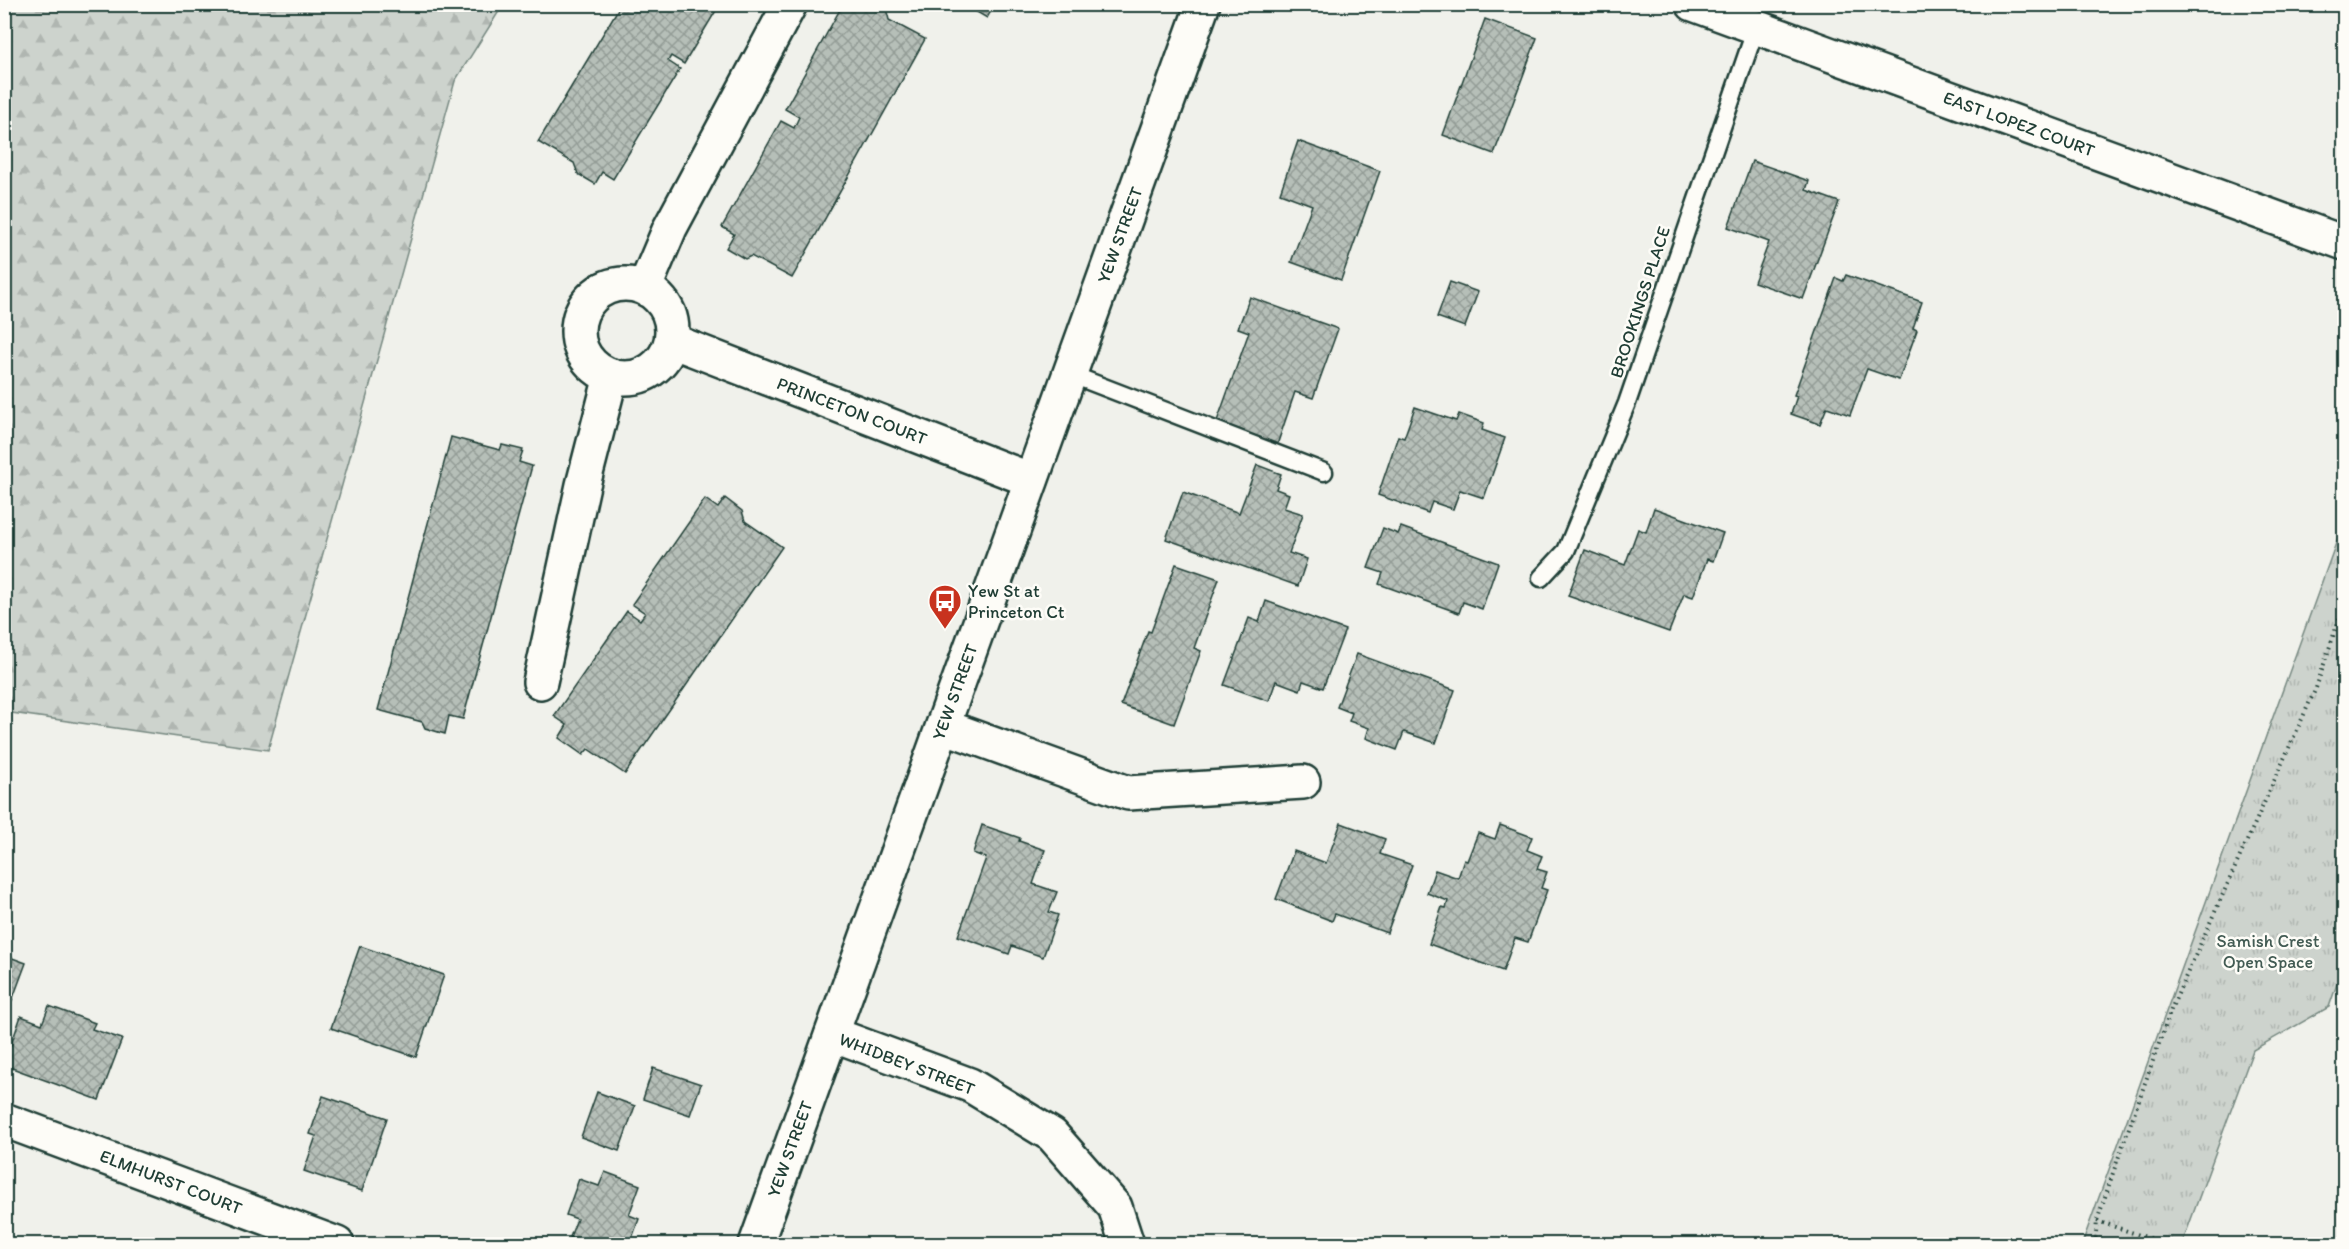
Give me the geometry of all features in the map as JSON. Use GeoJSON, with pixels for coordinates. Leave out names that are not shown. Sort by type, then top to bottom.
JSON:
{"type":"FeatureCollection","features":[{"type":"Feature","properties":{"kind":"street"},"geometry":{"type":"LineString","coordinates":[[645,287],[670,228],[790,4]]}},
{"type":"Feature","properties":{"kind":"street","name":"YEW STREET"},"geometry":{"type":"LineString","coordinates":[[756,1245],[1203,4]]}},
{"type":"Feature","properties":{"kind":"street","name":"EAST LOPEZ COURT"},"geometry":{"type":"LineString","coordinates":[[1693,4],[2344,243]]}},
{"type":"Feature","properties":{"kind":"street"},"geometry":{"type":"LineString","coordinates":[[623,283],[645,287],[662,300],[672,319],[672,341],[664,359],[650,372],[631,378],[611,376],[591,365],[580,347],[578,325],[585,304],[602,289],[623,283]]}},
{"type":"Feature","properties":{"kind":"street","name":"PRINCETON COURT"},"geometry":{"type":"LineString","coordinates":[[672,341],[1031,480]]}},
{"type":"Feature","properties":{"kind":"street"},"geometry":{"type":"LineString","coordinates":[[540,682],[583,485],[611,376]]}},
{"type":"Feature","properties":{"kind":"street"},"geometry":{"type":"LineString","coordinates":[[943,726],[1128,793],[1303,782]]}},
{"type":"Feature","properties":{"kind":"street","name":"WHIDBEY STREET"},"geometry":{"type":"LineString","coordinates":[[832,1034],[970,1085],[1052,1135],[1115,1207],[1127,1245]]}},
{"type":"Feature","properties":{"kind":"street","name":"ELMHURST COURT"},"geometry":{"type":"LineString","coordinates":[[4,1120],[337,1245]]}},
{"type":"Feature","properties":{"kind":"lane","name":"BROOKINGS PLACE"},"geometry":{"type":"LineString","coordinates":[[1541,578],[1566,551],[1627,403],[1756,28]]}},
{"type":"Feature","properties":{"kind":"lane"},"geometry":{"type":"LineString","coordinates":[[1070,374],[1324,472]]}},
{"type":"Feature","properties":{"kind":"path"},"geometry":{"type":"LineString","coordinates":[[2095,1245],[2097,1221],[2172,1008],[2316,687],[2344,604]]}},
{"type":"Feature","properties":{"kind":"path"},"geometry":{"type":"LineString","coordinates":[[2097,1221],[2167,1245]]}},
{"type":"Feature","properties":{"kind":"green space"},"geometry":{"type":"Polygon","coordinates":[[[5,4],[503,5],[455,81],[268,750],[5,712],[5,4]]]}},
{"type":"Feature","properties":{"kind":"green space","name":"Samish Crest Open Space"},"geometry":{"type":"Polygon","coordinates":[[[2344,521],[2344,964],[2329,1007],[2253,1050],[2182,1244],[2082,1244],[2344,521]]]}},
{"type":"Feature","properties":{"kind":"building"},"geometry":{"type":"Polygon","coordinates":[[[621,4],[720,4],[684,64],[671,56],[668,61],[680,69],[613,179],[602,172],[595,184],[578,174],[574,163],[538,142],[621,4]]]}},
{"type":"Feature","properties":{"kind":"building"},"geometry":{"type":"Polygon","coordinates":[[[843,4],[859,6],[860,4],[885,4],[889,20],[925,39],[792,278],[751,256],[745,259],[726,248],[734,234],[722,227],[781,121],[794,128],[799,117],[785,109],[843,4]]]}},
{"type":"Feature","properties":{"kind":"building"},"geometry":{"type":"Polygon","coordinates":[[[963,4],[995,4],[987,18],[963,4]]]}},
{"type":"Feature","properties":{"kind":"building"},"geometry":{"type":"Polygon","coordinates":[[[1485,19],[1537,38],[1494,154],[1443,135],[1485,19]]]}},
{"type":"Feature","properties":{"kind":"building"},"geometry":{"type":"Polygon","coordinates":[[[1298,141],[1380,171],[1341,280],[1291,262],[1312,205],[1280,193],[1298,141]]]}},
{"type":"Feature","properties":{"kind":"building"},"geometry":{"type":"Polygon","coordinates":[[[1752,161],[1809,181],[1806,190],[1839,202],[1803,299],[1754,282],[1769,242],[1728,227],[1752,161]]]}},
{"type":"Feature","properties":{"kind":"building"},"geometry":{"type":"Polygon","coordinates":[[[1846,275],[1922,302],[1913,328],[1917,330],[1899,380],[1867,369],[1850,415],[1827,407],[1820,424],[1791,414],[1797,396],[1794,395],[1836,278],[1843,281],[1846,275]]]}},
{"type":"Feature","properties":{"kind":"building"},"geometry":{"type":"Polygon","coordinates":[[[1450,282],[1478,292],[1465,327],[1437,317],[1450,282]]]}},
{"type":"Feature","properties":{"kind":"building"},"geometry":{"type":"Polygon","coordinates":[[[1250,297],[1338,329],[1313,398],[1295,392],[1277,445],[1216,424],[1249,332],[1238,328],[1250,297]]]}},
{"type":"Feature","properties":{"kind":"building"},"geometry":{"type":"Polygon","coordinates":[[[1415,407],[1456,421],[1459,414],[1484,423],[1482,430],[1505,438],[1484,498],[1460,490],[1453,509],[1432,502],[1428,513],[1378,495],[1398,436],[1404,438],[1415,407]]]}},
{"type":"Feature","properties":{"kind":"building"},"geometry":{"type":"Polygon","coordinates":[[[451,437],[500,450],[502,445],[523,450],[519,462],[532,466],[463,719],[449,716],[445,734],[425,728],[422,722],[378,710],[451,437]]]}},
{"type":"Feature","properties":{"kind":"building"},"geometry":{"type":"Polygon","coordinates":[[[1257,465],[1281,474],[1276,489],[1289,494],[1284,508],[1303,514],[1289,553],[1307,559],[1298,586],[1166,539],[1183,492],[1239,513],[1257,465]]]}},
{"type":"Feature","properties":{"kind":"building"},"geometry":{"type":"Polygon","coordinates":[[[725,498],[742,511],[745,521],[782,547],[625,774],[588,749],[583,755],[559,738],[567,725],[554,716],[627,611],[640,620],[645,613],[632,604],[705,499],[718,508],[725,498]]]}},
{"type":"Feature","properties":{"kind":"building"},"geometry":{"type":"Polygon","coordinates":[[[1654,508],[1723,533],[1713,561],[1707,559],[1693,597],[1684,594],[1669,632],[1568,596],[1585,550],[1625,565],[1638,529],[1646,532],[1654,508]]]}},
{"type":"Feature","properties":{"kind":"building"},"geometry":{"type":"Polygon","coordinates":[[[1401,527],[1498,563],[1482,609],[1463,602],[1459,613],[1379,584],[1383,573],[1368,568],[1383,528],[1398,534],[1401,527]]]}},
{"type":"Feature","properties":{"kind":"building"},"geometry":{"type":"Polygon","coordinates":[[[1176,564],[1219,579],[1194,648],[1201,651],[1174,724],[1121,705],[1176,564]]]}},
{"type":"Feature","properties":{"kind":"building"},"geometry":{"type":"Polygon","coordinates":[[[1266,601],[1345,630],[1323,688],[1303,681],[1300,690],[1276,681],[1269,701],[1224,685],[1249,618],[1259,622],[1266,601]]]}},
{"type":"Feature","properties":{"kind":"building"},"geometry":{"type":"Polygon","coordinates":[[[1357,654],[1455,690],[1436,743],[1404,732],[1397,750],[1366,738],[1369,728],[1349,721],[1352,713],[1337,707],[1357,654]]]}},
{"type":"Feature","properties":{"kind":"building"},"geometry":{"type":"Polygon","coordinates":[[[1341,823],[1385,839],[1380,854],[1412,865],[1387,933],[1335,914],[1332,921],[1276,899],[1294,851],[1326,863],[1341,823]]]}},
{"type":"Feature","properties":{"kind":"building"},"geometry":{"type":"Polygon","coordinates":[[[982,825],[1020,838],[1019,841],[1045,850],[1033,884],[1057,892],[1049,912],[1058,915],[1043,957],[1012,946],[1009,954],[958,936],[986,858],[973,853],[982,825]]]}},
{"type":"Feature","properties":{"kind":"building"},"geometry":{"type":"Polygon","coordinates":[[[1500,825],[1532,837],[1527,850],[1542,856],[1537,869],[1547,872],[1541,888],[1547,890],[1528,942],[1515,938],[1503,971],[1429,944],[1442,907],[1446,908],[1448,901],[1427,893],[1435,870],[1458,878],[1464,860],[1467,861],[1478,833],[1495,839],[1500,825]]]}},
{"type":"Feature","properties":{"kind":"building"},"geometry":{"type":"Polygon","coordinates":[[[360,946],[444,975],[416,1057],[331,1028],[360,946]]]}},
{"type":"Feature","properties":{"kind":"building"},"geometry":{"type":"Polygon","coordinates":[[[4,955],[26,963],[4,1022],[4,955]]]}},
{"type":"Feature","properties":{"kind":"building"},"geometry":{"type":"Polygon","coordinates":[[[49,1006],[95,1023],[92,1029],[122,1039],[99,1100],[4,1065],[21,1016],[42,1024],[49,1006]]]}},
{"type":"Feature","properties":{"kind":"building"},"geometry":{"type":"Polygon","coordinates":[[[653,1068],[701,1084],[690,1115],[643,1099],[653,1068]]]}},
{"type":"Feature","properties":{"kind":"building"},"geometry":{"type":"Polygon","coordinates":[[[597,1092],[635,1106],[619,1151],[581,1137],[597,1092]]]}},
{"type":"Feature","properties":{"kind":"building"},"geometry":{"type":"Polygon","coordinates":[[[323,1096],[387,1118],[362,1191],[304,1171],[316,1136],[310,1134],[323,1096]]]}},
{"type":"Feature","properties":{"kind":"building"},"geometry":{"type":"Polygon","coordinates":[[[605,1172],[640,1185],[629,1215],[639,1219],[630,1244],[583,1244],[584,1242],[570,1237],[577,1219],[566,1215],[579,1179],[599,1186],[605,1172]]]}},
{"type":"Feature","properties":{"kind":"place","name":"Yew St at Princeton Ct"},"geometry":{"type":"Point","coordinates":[945,630]}}]}
